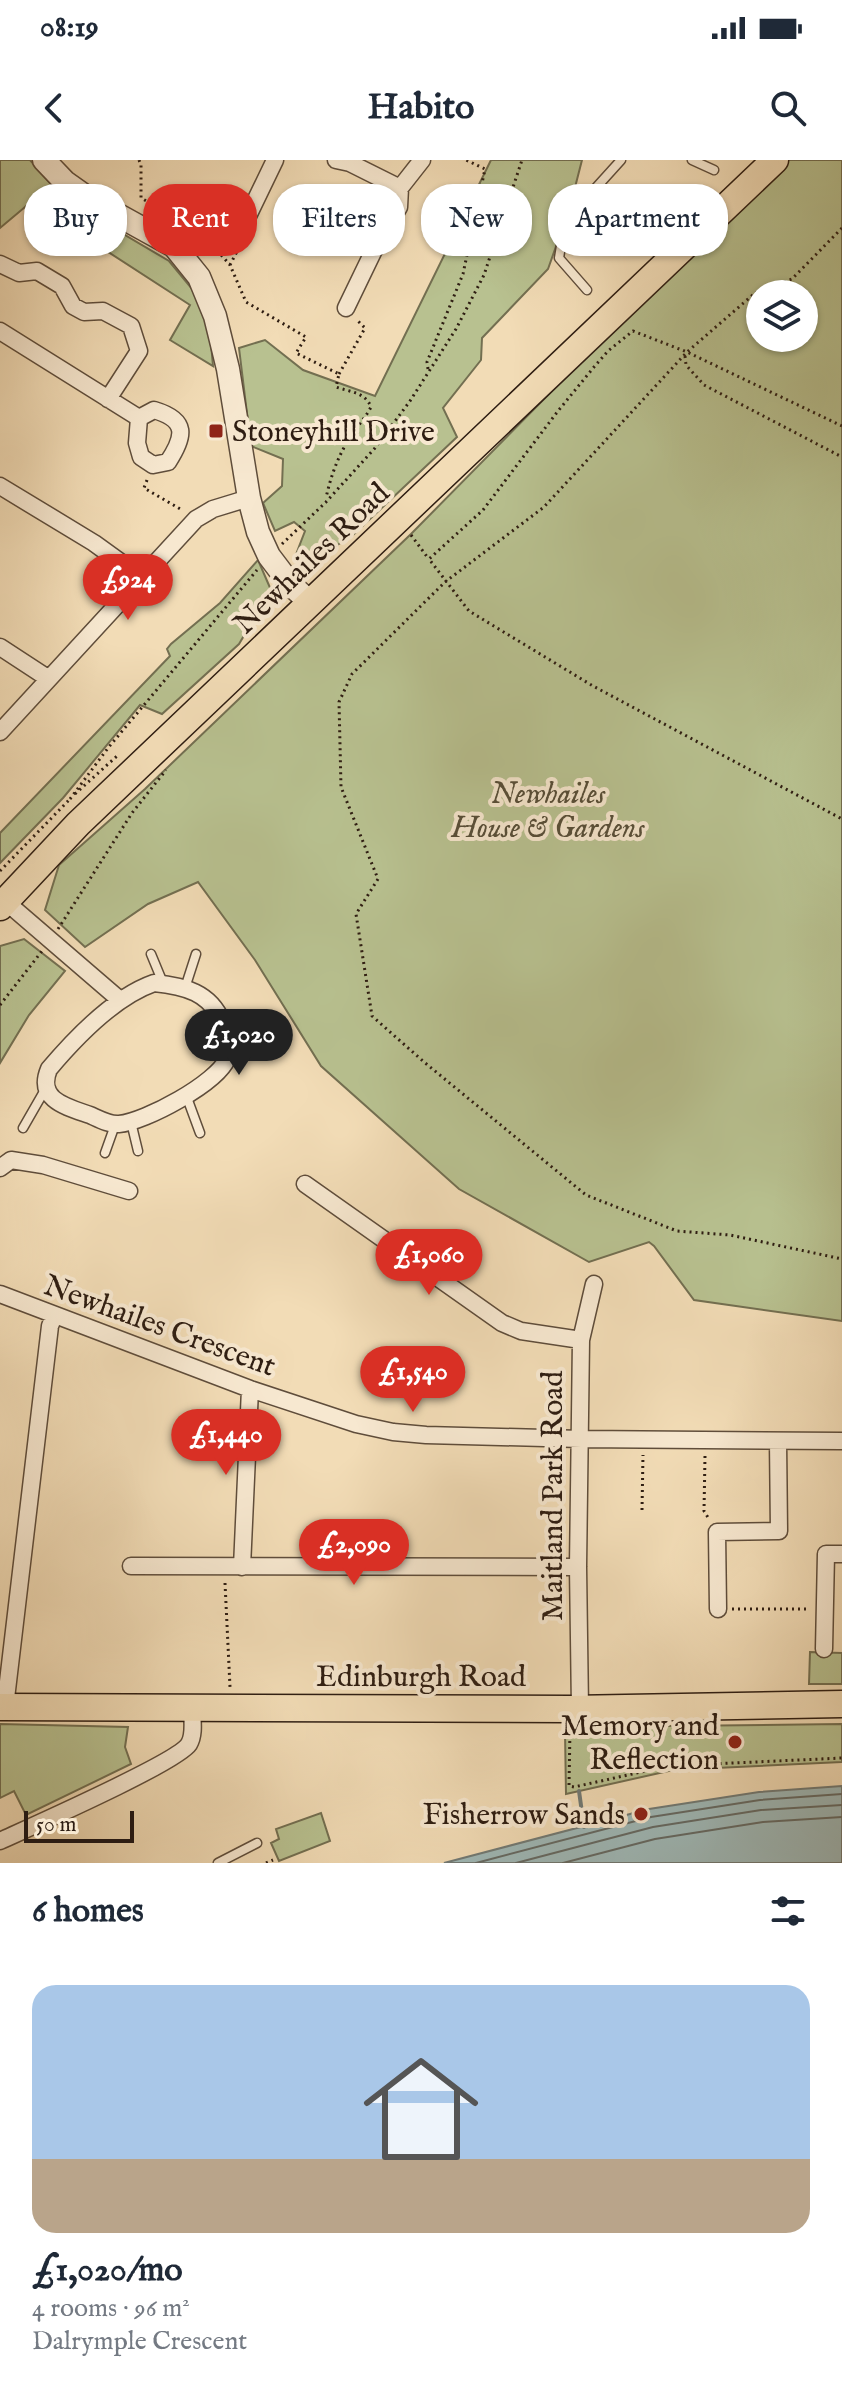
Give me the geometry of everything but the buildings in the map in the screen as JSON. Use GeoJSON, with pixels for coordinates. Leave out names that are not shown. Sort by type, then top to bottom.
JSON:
{"type":"FeatureCollection","features":[{"type":"Feature","properties":{"kind":"main road","name":"Newhailes Road"},"geometry":{"type":"LineString","coordinates":[[2,904],[78,824],[775,160]]}},
{"type":"Feature","properties":{"kind":"main road","name":"Edinburgh Road"},"geometry":{"type":"LineString","coordinates":[[2,1707],[575,1709],[842,1704]]}},
{"type":"Feature","properties":{"kind":"street"},"geometry":{"type":"LineString","coordinates":[[44,160],[65,182],[89,199],[174,246],[199,277],[215,316],[228,369],[249,498],[258,532],[269,556],[291,585],[311,603]]}},
{"type":"Feature","properties":{"kind":"street"},"geometry":{"type":"LineString","coordinates":[[257,197],[275,160]]}},
{"type":"Feature","properties":{"kind":"street"},"geometry":{"type":"LineString","coordinates":[[336,160],[350,163],[392,184]]}},
{"type":"Feature","properties":{"kind":"street"},"geometry":{"type":"LineString","coordinates":[[403,184],[422,160]]}},
{"type":"Feature","properties":{"kind":"street"},"geometry":{"type":"LineString","coordinates":[[346,308],[371,256]]}},
{"type":"Feature","properties":{"kind":"street"},"geometry":{"type":"LineString","coordinates":[[0,264],[19,273],[37,271],[62,286],[73,306],[84,312],[103,311],[131,326],[139,351],[108,399]]}},
{"type":"Feature","properties":{"kind":"street"},"geometry":{"type":"LineString","coordinates":[[0,331],[139,418]]}},
{"type":"Feature","properties":{"kind":"street"},"geometry":{"type":"LineString","coordinates":[[154,410],[171,415],[179,426],[180,444],[168,462],[153,465],[141,457],[137,443],[139,418],[154,410]]}},
{"type":"Feature","properties":{"kind":"street"},"geometry":{"type":"LineString","coordinates":[[0,486],[94,543],[141,577]]}},
{"type":"Feature","properties":{"kind":"street"},"geometry":{"type":"LineString","coordinates":[[0,732],[196,519],[213,509],[249,498]]}},
{"type":"Feature","properties":{"kind":"street"},"geometry":{"type":"LineString","coordinates":[[0,647],[49,679]]}},
{"type":"Feature","properties":{"kind":"street"},"geometry":{"type":"LineString","coordinates":[[2,904],[51,939],[120,1000]]}},
{"type":"Feature","properties":{"kind":"street"},"geometry":{"type":"LineString","coordinates":[[154,983],[164,984],[185,988],[207,999],[219,1014],[229,1046],[227,1059],[217,1073],[142,1120],[123,1123],[56,1102],[44,1080],[55,1062],[120,1000],[137,989],[154,983]]}},
{"type":"Feature","properties":{"kind":"street"},"geometry":{"type":"LineString","coordinates":[[0,1168],[11,1160],[43,1165],[129,1191]]}},
{"type":"Feature","properties":{"kind":"street"},"geometry":{"type":"LineString","coordinates":[[305,1184],[502,1323],[521,1331],[581,1340]]}},
{"type":"Feature","properties":{"kind":"street","name":"Maitland Park Road"},"geometry":{"type":"LineString","coordinates":[[575,1709],[581,1340],[594,1284]]}},
{"type":"Feature","properties":{"kind":"street","name":"Newhailes Crescent"},"geometry":{"type":"LineString","coordinates":[[0,1294],[250,1389],[356,1424],[393,1432],[581,1439],[842,1441]]}},
{"type":"Feature","properties":{"kind":"street"},"geometry":{"type":"LineString","coordinates":[[2,1707],[50,1326],[54,1316]]}},
{"type":"Feature","properties":{"kind":"street"},"geometry":{"type":"LineString","coordinates":[[242,1567],[250,1389]]}},
{"type":"Feature","properties":{"kind":"street"},"geometry":{"type":"LineString","coordinates":[[718,1609],[717,1532],[779,1531],[778,1441]]}},
{"type":"Feature","properties":{"kind":"street"},"geometry":{"type":"LineString","coordinates":[[824,1649],[826,1554],[842,1554]]}},
{"type":"Feature","properties":{"kind":"street"},"geometry":{"type":"LineString","coordinates":[[131,1566],[578,1567]]}},
{"type":"Feature","properties":{"kind":"street"},"geometry":{"type":"LineString","coordinates":[[0,1841],[184,1750],[192,1737],[192,1708]]}},
{"type":"Feature","properties":{"kind":"lane"},"geometry":{"type":"LineString","coordinates":[[600,184],[621,160]]}},
{"type":"Feature","properties":{"kind":"lane"},"geometry":{"type":"LineString","coordinates":[[692,160],[714,170]]}},
{"type":"Feature","properties":{"kind":"lane"},"geometry":{"type":"LineString","coordinates":[[559,256],[587,290]]}},
{"type":"Feature","properties":{"kind":"lane"},"geometry":{"type":"LineString","coordinates":[[151,954],[164,984]]}},
{"type":"Feature","properties":{"kind":"lane"},"geometry":{"type":"LineString","coordinates":[[185,988],[196,954]]}},
{"type":"Feature","properties":{"kind":"lane"},"geometry":{"type":"LineString","coordinates":[[229,1046],[283,1034]]}},
{"type":"Feature","properties":{"kind":"lane"},"geometry":{"type":"LineString","coordinates":[[23,1128],[46,1088]]}},
{"type":"Feature","properties":{"kind":"lane"},"geometry":{"type":"LineString","coordinates":[[185,1095],[200,1133]]}},
{"type":"Feature","properties":{"kind":"lane"},"geometry":{"type":"LineString","coordinates":[[123,1123],[138,1151]]}},
{"type":"Feature","properties":{"kind":"lane"},"geometry":{"type":"LineString","coordinates":[[105,1153],[123,1123]]}},
{"type":"Feature","properties":{"kind":"lane"},"geometry":{"type":"LineString","coordinates":[[218,1863],[257,1843]]}},
{"type":"Feature","properties":{"kind":"path"},"geometry":{"type":"LineString","coordinates":[[139,160],[141,198],[201,232],[230,265],[246,302],[306,337],[296,353],[339,374]]}},
{"type":"Feature","properties":{"kind":"path"},"geometry":{"type":"LineString","coordinates":[[428,369],[427,362],[463,274],[485,169],[466,160]]}},
{"type":"Feature","properties":{"kind":"path"},"geometry":{"type":"LineString","coordinates":[[0,871],[70,799],[108,748],[269,556],[326,502],[375,448],[410,401],[456,329],[484,275],[522,160]]}},
{"type":"Feature","properties":{"kind":"path"},"geometry":{"type":"LineString","coordinates":[[842,228],[792,279],[755,293],[686,354],[544,507],[445,582],[352,674],[339,702],[341,787],[378,879],[356,914],[372,1016],[586,1195],[677,1231],[730,1235],[842,1259]]}},
{"type":"Feature","properties":{"kind":"path"},"geometry":{"type":"LineString","coordinates":[[230,265],[235,256]]}},
{"type":"Feature","properties":{"kind":"path"},"geometry":{"type":"LineString","coordinates":[[326,502],[332,472],[371,407],[364,395],[336,387],[339,374],[365,328],[346,308]]}},
{"type":"Feature","properties":{"kind":"path"},"geometry":{"type":"LineString","coordinates":[[429,559],[483,510],[594,367],[633,331],[842,426]]}},
{"type":"Feature","properties":{"kind":"path"},"geometry":{"type":"LineString","coordinates":[[686,354],[686,365],[704,385],[842,457]]}},
{"type":"Feature","properties":{"kind":"path"},"geometry":{"type":"LineString","coordinates":[[153,465],[144,488],[196,519]]}},
{"type":"Feature","properties":{"kind":"path"},"geometry":{"type":"LineString","coordinates":[[398,520],[469,611],[593,686],[842,819]]}},
{"type":"Feature","properties":{"kind":"path"},"geometry":{"type":"LineString","coordinates":[[0,1005],[51,939],[132,813],[168,766]]}},
{"type":"Feature","properties":{"kind":"path"},"geometry":{"type":"LineString","coordinates":[[642,1510],[643,1439]]}},
{"type":"Feature","properties":{"kind":"path"},"geometry":{"type":"LineString","coordinates":[[705,1440],[704,1511],[717,1532]]}},
{"type":"Feature","properties":{"kind":"path"},"geometry":{"type":"LineString","coordinates":[[225,1567],[231,1708]]}},
{"type":"Feature","properties":{"kind":"path"},"geometry":{"type":"LineString","coordinates":[[718,1609],[825,1609]]}},
{"type":"Feature","properties":{"kind":"path"},"geometry":{"type":"LineString","coordinates":[[575,1709],[569,1786],[574,1787],[668,1766],[842,1758]]}},
{"type":"Feature","properties":{"kind":"path"},"geometry":{"type":"LineString","coordinates":[[266,1863],[273,1860]]}},
{"type":"Feature","properties":{"kind":"green space"},"geometry":{"type":"Polygon","coordinates":[[[0,160],[30,160],[51,184],[24,184],[24,208],[0,228],[0,160]]]}},
{"type":"Feature","properties":{"kind":"green space"},"geometry":{"type":"Polygon","coordinates":[[[491,160],[582,160],[576,184],[548,184],[548,256],[553,256],[548,269],[482,338],[481,360],[443,408],[457,437],[352,536],[303,566],[295,557],[305,531],[294,522],[275,531],[263,503],[282,486],[283,459],[251,446],[239,348],[265,340],[303,370],[375,396],[444,256],[532,256],[532,184],[479,184],[491,160]]]}},
{"type":"Feature","properties":{"kind":"green space","name":"Newhailes House & Gardens"},"geometry":{"type":"Polygon","coordinates":[[[780,160],[842,160],[842,1321],[694,1300],[649,1242],[589,1262],[459,1189],[321,1066],[255,960],[198,882],[148,904],[85,947],[45,910],[59,865],[145,789],[411,534],[685,256],[728,256],[728,213],[780,160]]]}},
{"type":"Feature","properties":{"kind":"green space"},"geometry":{"type":"Polygon","coordinates":[[[127,236],[143,246],[143,256],[161,256],[169,261],[193,290],[210,333],[213,366],[170,340],[190,305],[114,256],[127,256],[127,236]]]}},
{"type":"Feature","properties":{"kind":"green space"},"geometry":{"type":"Polygon","coordinates":[[[258,560],[271,590],[239,644],[162,714],[140,705],[63,798],[0,863],[0,833],[170,656],[167,649],[171,644],[220,603],[258,560]]]}},
{"type":"Feature","properties":{"kind":"green space"},"geometry":{"type":"Polygon","coordinates":[[[24,939],[65,971],[29,1015],[0,1063],[0,946],[24,939]]]}},
{"type":"Feature","properties":{"kind":"green space"},"geometry":{"type":"Polygon","coordinates":[[[810,1652],[842,1653],[842,1684],[809,1684],[810,1652]]]}},
{"type":"Feature","properties":{"kind":"green space"},"geometry":{"type":"Polygon","coordinates":[[[0,1724],[128,1727],[125,1747],[131,1764],[26,1815],[14,1791],[0,1798],[0,1724]]]}},
{"type":"Feature","properties":{"kind":"green space"},"geometry":{"type":"Polygon","coordinates":[[[842,1724],[842,1762],[673,1770],[566,1794],[565,1732],[578,1727],[842,1724]]]}},
{"type":"Feature","properties":{"kind":"green space"},"geometry":{"type":"Polygon","coordinates":[[[321,1813],[330,1841],[279,1861],[271,1843],[279,1839],[276,1829],[321,1813]]]}},
{"type":"Feature","properties":{"kind":"water"},"geometry":{"type":"Polygon","coordinates":[[[842,1786],[842,1863],[444,1863],[649,1809],[759,1792],[842,1786]]]}},
{"type":"Feature","properties":{"kind":"waterway"},"geometry":{"type":"LineString","coordinates":[[579,1791],[584,1827]]}},
{"type":"Feature","properties":{"kind":"place","name":"Stoneyhill Drive"},"geometry":{"type":"Point","coordinates":[216,431]}},
{"type":"Feature","properties":{"kind":"place","name":"Memory and Reflection"},"geometry":{"type":"Point","coordinates":[735,1742]}},
{"type":"Feature","properties":{"kind":"place","name":"Fisherrow Sands"},"geometry":{"type":"Point","coordinates":[641,1814]}}]}
